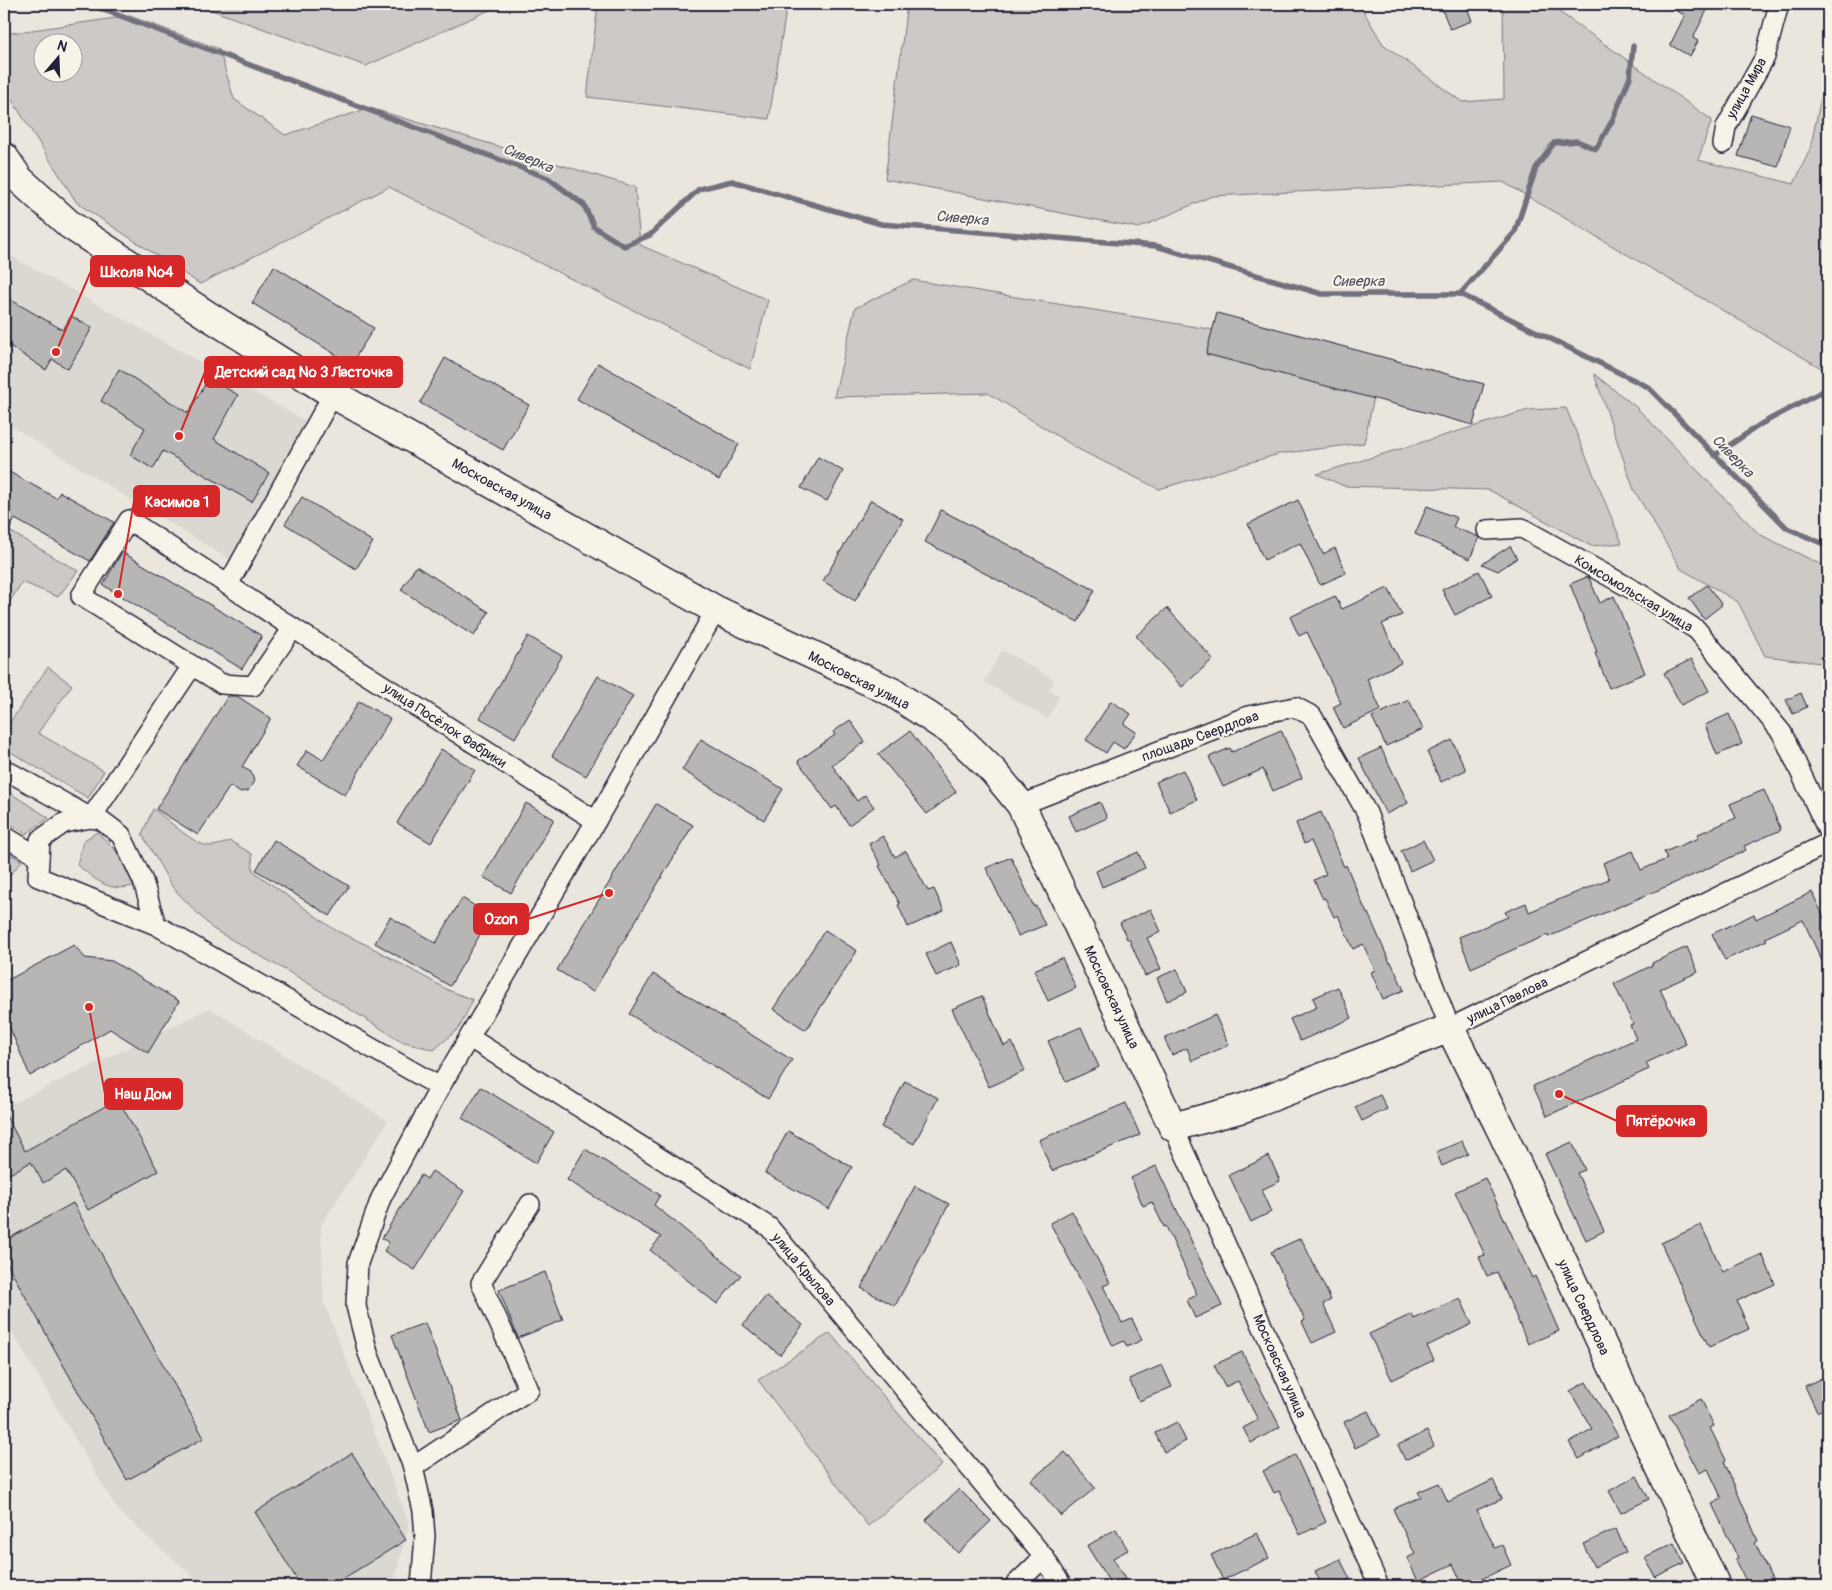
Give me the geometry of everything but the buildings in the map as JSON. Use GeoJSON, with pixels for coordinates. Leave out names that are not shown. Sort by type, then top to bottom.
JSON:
{"type":"FeatureCollection","features":[{"type":"Feature","properties":{"kind":"main road","name":"Московская улица"},"geometry":{"type":"LineString","coordinates":[[4,157],[19,179],[70,224],[207,315],[332,394],[716,610],[892,692],[954,733],[994,772],[1021,805],[1173,1127]]}},
{"type":"Feature","properties":{"kind":"main road","name":"улица Павлова"},"geometry":{"type":"LineString","coordinates":[[1173,1127],[1243,1108],[1450,1028]]}},
{"type":"Feature","properties":{"kind":"main road","name":"улица Свердлова"},"geometry":{"type":"LineString","coordinates":[[1450,1028],[1505,1139],[1716,1586]]}},
{"type":"Feature","properties":{"kind":"street","name":"улица Мира"},"geometry":{"type":"LineString","coordinates":[[1723,144],[1726,127],[1765,57],[1779,4]]}},
{"type":"Feature","properties":{"kind":"street"},"geometry":{"type":"LineString","coordinates":[[228,585],[332,394]]}},
{"type":"Feature","properties":{"kind":"street","name":"улица Посёлок Фабрики"},"geometry":{"type":"LineString","coordinates":[[292,628],[253,686],[222,684],[81,596],[129,520],[292,628],[596,821]]}},
{"type":"Feature","properties":{"kind":"street","name":"Комсомольская улица"},"geometry":{"type":"LineString","coordinates":[[1488,530],[1522,528],[1639,593],[1698,630],[1782,733],[1828,831]]}},
{"type":"Feature","properties":{"kind":"street"},"geometry":{"type":"LineString","coordinates":[[421,1586],[424,1536],[423,1511],[413,1467],[368,1353],[356,1306],[358,1263],[381,1198],[440,1087],[596,821],[716,610]]}},
{"type":"Feature","properties":{"kind":"street"},"geometry":{"type":"LineString","coordinates":[[192,666],[91,818],[64,823],[40,840],[38,877],[156,925],[440,1087]]}},
{"type":"Feature","properties":{"kind":"street","name":"площадь Свердлова"},"geometry":{"type":"LineString","coordinates":[[1021,805],[1248,716],[1296,707],[1312,716],[1367,813],[1450,1028]]}},
{"type":"Feature","properties":{"kind":"street"},"geometry":{"type":"LineString","coordinates":[[4,769],[91,818],[101,820],[121,835],[143,881],[156,925]]}},
{"type":"Feature","properties":{"kind":"street"},"geometry":{"type":"LineString","coordinates":[[4,836],[39,857]]}},
{"type":"Feature","properties":{"kind":"street","name":"улица Павлова"},"geometry":{"type":"LineString","coordinates":[[1450,1028],[1828,843]]}},
{"type":"Feature","properties":{"kind":"street","name":"улица Крылова"},"geometry":{"type":"LineString","coordinates":[[470,1038],[769,1227],[1044,1557],[1062,1586]]}},
{"type":"Feature","properties":{"kind":"street","name":"Московская улица"},"geometry":{"type":"LineString","coordinates":[[1173,1127],[1379,1586]]}},
{"type":"Feature","properties":{"kind":"street"},"geometry":{"type":"LineString","coordinates":[[413,1467],[529,1390],[481,1283],[530,1204]]}},
{"type":"Feature","properties":{"kind":"street"},"geometry":{"type":"LineString","coordinates":[[1014,1586],[1044,1557]]}},
{"type":"Feature","properties":{"kind":"shaded area"},"geometry":{"type":"Polygon","coordinates":[[[195,4],[503,4],[366,66],[195,4]]]}},
{"type":"Feature","properties":{"kind":"shaded area"},"geometry":{"type":"Polygon","coordinates":[[[598,4],[787,4],[769,119],[587,97],[598,4]]]}},
{"type":"Feature","properties":{"kind":"shaded area"},"geometry":{"type":"Polygon","coordinates":[[[907,4],[1359,4],[1383,44],[1462,102],[1504,99],[1503,4],[1548,4],[1712,120],[1698,160],[1794,184],[1810,149],[1828,65],[1828,372],[1503,182],[1212,196],[1139,228],[885,179],[907,4]]]}},
{"type":"Feature","properties":{"kind":"shaded area"},"geometry":{"type":"Polygon","coordinates":[[[130,16],[219,49],[234,99],[285,135],[370,108],[635,187],[640,245],[768,300],[750,369],[389,187],[200,284],[77,203],[12,100],[4,76],[4,34],[130,16]]]}},
{"type":"Feature","properties":{"kind":"shaded area"},"geometry":{"type":"Polygon","coordinates":[[[4,252],[306,421],[232,561],[4,422],[4,252]]]}},
{"type":"Feature","properties":{"kind":"shaded area"},"geometry":{"type":"Polygon","coordinates":[[[913,280],[1293,343],[1375,392],[1364,443],[1279,454],[1159,489],[1080,450],[988,393],[834,397],[855,308],[913,280]]]}},
{"type":"Feature","properties":{"kind":"shaded area"},"geometry":{"type":"Polygon","coordinates":[[[1594,374],[1636,407],[1759,534],[1828,568],[1828,664],[1765,656],[1738,602],[1681,569],[1634,490],[1594,374]]]}},
{"type":"Feature","properties":{"kind":"shaded area"},"geometry":{"type":"Polygon","coordinates":[[[1566,408],[1622,543],[1591,546],[1489,490],[1344,486],[1317,474],[1528,410],[1566,408]]]}},
{"type":"Feature","properties":{"kind":"shaded area"},"geometry":{"type":"Polygon","coordinates":[[[4,528],[78,571],[58,597],[22,582],[4,611],[4,528]]]}},
{"type":"Feature","properties":{"kind":"shaded area"},"geometry":{"type":"Polygon","coordinates":[[[1002,650],[1055,680],[1049,690],[1060,696],[1048,719],[984,682],[1002,650]]]}},
{"type":"Feature","properties":{"kind":"shaded area"},"geometry":{"type":"Polygon","coordinates":[[[48,667],[72,685],[38,733],[104,771],[88,798],[4,748],[4,723],[8,725],[48,667]]]}},
{"type":"Feature","properties":{"kind":"shaded area"},"geometry":{"type":"Polygon","coordinates":[[[4,789],[49,818],[26,834],[4,820],[4,789]]]}},
{"type":"Feature","properties":{"kind":"shaded area"},"geometry":{"type":"Polygon","coordinates":[[[153,809],[197,842],[211,846],[230,841],[252,854],[253,871],[335,930],[369,946],[448,990],[473,1000],[459,1028],[434,1050],[401,1041],[301,979],[213,929],[173,888],[142,834],[153,809]]]}},
{"type":"Feature","properties":{"kind":"shaded area"},"geometry":{"type":"Polygon","coordinates":[[[97,832],[114,848],[136,885],[118,888],[111,887],[97,880],[77,865],[83,841],[97,832]]]}},
{"type":"Feature","properties":{"kind":"shaded area"},"geometry":{"type":"Polygon","coordinates":[[[4,851],[22,861],[4,882],[4,851]]]}},
{"type":"Feature","properties":{"kind":"shaded area"},"geometry":{"type":"Polygon","coordinates":[[[210,1008],[388,1121],[321,1226],[324,1302],[409,1523],[393,1586],[204,1586],[118,1511],[4,1319],[4,1099],[14,1103],[210,1008]]]}},
{"type":"Feature","properties":{"kind":"shaded area"},"geometry":{"type":"Polygon","coordinates":[[[830,1333],[942,1465],[868,1526],[758,1380],[830,1333]]]}},
{"type":"Feature","properties":{"kind":"waterway","name":"Сиверка"},"geometry":{"type":"LineString","coordinates":[[89,4],[548,178],[584,205],[594,227],[624,246],[650,235],[699,189],[732,181],[881,224],[1156,246],[1322,294],[1460,294],[1648,387],[1787,528],[1828,546]]}},
{"type":"Feature","properties":{"kind":"waterway"},"geometry":{"type":"LineString","coordinates":[[1460,294],[1515,232],[1536,168],[1554,143],[1577,141],[1596,149],[1612,121],[1630,77],[1633,46]]}},
{"type":"Feature","properties":{"kind":"waterway"},"geometry":{"type":"LineString","coordinates":[[1715,455],[1761,424],[1825,390],[1828,385]]}},
{"type":"Feature","properties":{"kind":"place","name":"Школа №4"},"geometry":{"type":"Point","coordinates":[56,352]}},
{"type":"Feature","properties":{"kind":"place","name":"Детский сад № 3 Ласточка"},"geometry":{"type":"Point","coordinates":[179,436]}},
{"type":"Feature","properties":{"kind":"place","name":"Касимов 1"},"geometry":{"type":"Point","coordinates":[118,594]}},
{"type":"Feature","properties":{"kind":"place","name":"Ozon"},"geometry":{"type":"Point","coordinates":[609,893]}},
{"type":"Feature","properties":{"kind":"place","name":"Наш Дом"},"geometry":{"type":"Point","coordinates":[89,1007]}},
{"type":"Feature","properties":{"kind":"place","name":"Пятёрочка"},"geometry":{"type":"Point","coordinates":[1559,1094]}}]}
